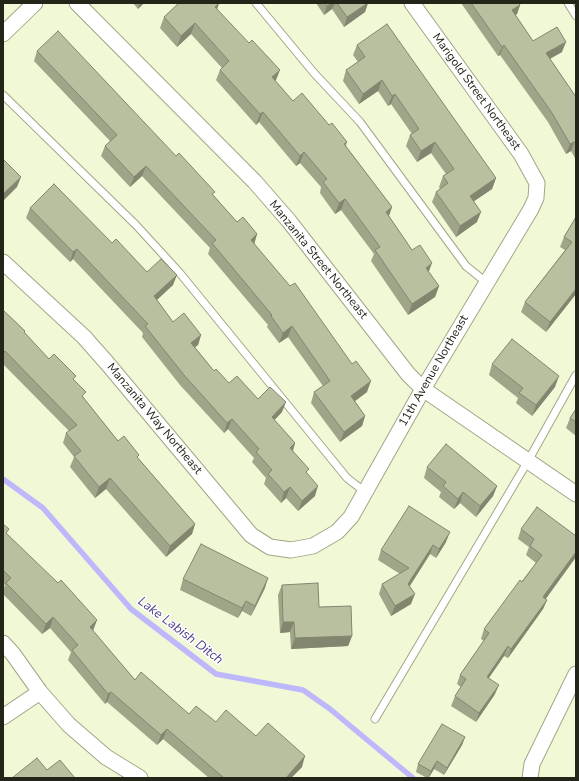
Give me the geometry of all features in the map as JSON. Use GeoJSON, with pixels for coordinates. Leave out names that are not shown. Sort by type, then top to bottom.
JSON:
{"type":"FeatureCollection","features":[{"type":"Feature","properties":{"kind":"street"},"geometry":{"type":"LineString","coordinates":[[3,34],[34,3]]}},
{"type":"Feature","properties":{"kind":"street","name":"Manzanita Street Northeast"},"geometry":{"type":"LineString","coordinates":[[77,3],[255,182],[289,221],[408,374],[423,389],[576,494]]}},
{"type":"Feature","properties":{"kind":"street","name":"Marigold Street Northeast"},"geometry":{"type":"LineString","coordinates":[[412,3],[521,154],[537,183]]}},
{"type":"Feature","properties":{"kind":"street","name":"11th Avenue Northeast"},"geometry":{"type":"LineString","coordinates":[[313,546],[337,532],[352,517],[423,389],[531,209],[536,198],[537,183]]}},
{"type":"Feature","properties":{"kind":"street","name":"Manzanita Way Northeast"},"geometry":{"type":"LineString","coordinates":[[3,262],[84,337],[251,535],[270,547],[291,550],[313,546]]}},
{"type":"Feature","properties":{"kind":"street"},"geometry":{"type":"LineString","coordinates":[[3,643],[14,654],[40,692],[69,725],[106,757],[140,778]]}},
{"type":"Feature","properties":{"kind":"street"},"geometry":{"type":"LineString","coordinates":[[530,778],[532,764],[576,674]]}},
{"type":"Feature","properties":{"kind":"street"},"geometry":{"type":"LineString","coordinates":[[3,717],[40,692]]}},
{"type":"Feature","properties":{"kind":"lane"},"geometry":{"type":"LineString","coordinates":[[256,3],[314,73],[360,122],[466,266],[487,283]]}},
{"type":"Feature","properties":{"kind":"lane"},"geometry":{"type":"LineString","coordinates":[[568,3],[576,16]]}},
{"type":"Feature","properties":{"kind":"lane"},"geometry":{"type":"LineString","coordinates":[[3,95],[136,225],[179,272],[347,478],[365,492]]}},
{"type":"Feature","properties":{"kind":"lane"},"geometry":{"type":"LineString","coordinates":[[375,719],[528,461],[576,375]]}},
{"type":"Feature","properties":{"kind":"building"},"geometry":{"type":"Polygon","coordinates":[[[179,3],[219,3],[215,7],[249,43],[252,40],[280,70],[272,77],[293,101],[302,93],[329,125],[332,123],[347,142],[344,144],[392,207],[386,212],[412,250],[420,245],[432,263],[426,268],[439,286],[412,304],[375,250],[380,247],[345,199],[339,203],[323,182],[327,179],[304,152],[300,156],[263,112],[260,114],[220,70],[229,61],[195,23],[181,36],[164,17],[179,3]]]}},
{"type":"Feature","properties":{"kind":"building"},"geometry":{"type":"Polygon","coordinates":[[[325,3],[332,3],[327,6],[325,3]]]}},
{"type":"Feature","properties":{"kind":"building"},"geometry":{"type":"Polygon","coordinates":[[[337,3],[368,3],[347,17],[337,3]]]}},
{"type":"Feature","properties":{"kind":"building"},"geometry":{"type":"Polygon","coordinates":[[[471,3],[519,3],[520,5],[512,10],[533,41],[557,27],[566,42],[546,53],[576,97],[576,144],[574,142],[570,144],[552,113],[504,45],[502,47],[471,3]]]}},
{"type":"Feature","properties":{"kind":"building"},"geometry":{"type":"Polygon","coordinates":[[[387,24],[496,178],[470,196],[481,212],[460,226],[436,192],[448,183],[443,176],[454,169],[435,142],[421,151],[410,135],[419,129],[395,94],[392,96],[382,80],[363,94],[346,70],[365,57],[357,45],[387,24]]]}},
{"type":"Feature","properties":{"kind":"building"},"geometry":{"type":"Polygon","coordinates":[[[58,31],[176,156],[179,153],[215,192],[212,194],[237,222],[243,217],[257,234],[251,240],[290,286],[295,283],[352,364],[356,361],[371,381],[351,396],[365,416],[344,432],[314,392],[330,381],[292,326],[283,333],[271,316],[272,315],[212,243],[216,240],[146,166],[134,177],[105,146],[117,135],[37,51],[58,31]]]}},
{"type":"Feature","properties":{"kind":"building"},"geometry":{"type":"Polygon","coordinates":[[[3,159],[21,177],[3,194],[3,159]]]}},
{"type":"Feature","properties":{"kind":"building"},"geometry":{"type":"Polygon","coordinates":[[[54,184],[112,243],[116,239],[147,272],[161,259],[177,275],[154,296],[173,322],[184,313],[201,335],[191,343],[214,371],[216,369],[229,383],[237,376],[258,399],[270,387],[286,402],[272,417],[295,443],[290,448],[309,469],[306,472],[318,486],[302,501],[290,487],[284,492],[268,474],[272,470],[256,452],[259,449],[232,419],[227,423],[184,375],[145,326],[148,324],[77,249],[73,252],[30,208],[54,184]]]}},
{"type":"Feature","properties":{"kind":"building"},"geometry":{"type":"Polygon","coordinates":[[[576,217],[576,289],[550,322],[525,302],[572,242],[564,237],[576,217]]]}},
{"type":"Feature","properties":{"kind":"building"},"geometry":{"type":"Polygon","coordinates":[[[3,310],[25,331],[24,332],[49,359],[54,354],[76,376],[73,379],[86,392],[82,396],[118,441],[124,436],[139,455],[137,457],[195,524],[170,546],[110,478],[99,487],[74,456],[81,451],[66,433],[77,425],[5,351],[3,354],[3,310]]]}},
{"type":"Feature","properties":{"kind":"building"},"geometry":{"type":"Polygon","coordinates":[[[512,339],[559,376],[536,405],[519,393],[523,388],[492,364],[512,339]]]}},
{"type":"Feature","properties":{"kind":"building"},"geometry":{"type":"Polygon","coordinates":[[[576,409],[576,422],[570,418],[576,409]]]}},
{"type":"Feature","properties":{"kind":"building"},"geometry":{"type":"Polygon","coordinates":[[[446,444],[497,486],[480,506],[463,492],[458,499],[443,486],[446,482],[427,467],[446,444]]]}},
{"type":"Feature","properties":{"kind":"building"},"geometry":{"type":"Polygon","coordinates":[[[409,506],[450,532],[439,549],[433,545],[408,584],[415,594],[395,606],[382,584],[409,568],[381,550],[409,506]]]}},
{"type":"Feature","properties":{"kind":"building"},"geometry":{"type":"Polygon","coordinates":[[[537,507],[576,536],[576,552],[543,597],[547,600],[511,649],[508,646],[487,677],[499,685],[479,713],[455,696],[466,679],[460,675],[489,633],[484,629],[520,580],[522,582],[542,555],[530,546],[534,539],[521,529],[537,507]]]}},
{"type":"Feature","properties":{"kind":"building"},"geometry":{"type":"Polygon","coordinates":[[[3,524],[9,529],[6,533],[58,583],[61,580],[97,620],[90,627],[135,680],[141,672],[189,714],[196,706],[216,722],[226,710],[256,736],[268,723],[305,756],[286,778],[224,778],[167,729],[161,735],[111,692],[108,694],[72,650],[78,645],[53,617],[46,624],[6,583],[11,578],[3,570],[3,524]]]}},
{"type":"Feature","properties":{"kind":"building"},"geometry":{"type":"Polygon","coordinates":[[[201,544],[268,578],[255,606],[246,601],[242,608],[183,579],[201,544]]]}},
{"type":"Feature","properties":{"kind":"building"},"geometry":{"type":"Polygon","coordinates":[[[318,583],[319,607],[351,606],[352,636],[295,638],[294,622],[283,622],[282,585],[318,583]]]}},
{"type":"Feature","properties":{"kind":"building"},"geometry":{"type":"Polygon","coordinates":[[[442,724],[465,737],[447,768],[437,761],[431,771],[418,764],[442,724]]]}},
{"type":"Feature","properties":{"kind":"building"},"geometry":{"type":"Polygon","coordinates":[[[37,758],[47,770],[60,760],[75,778],[12,778],[37,758]]]}},
{"type":"Feature","properties":{"kind":"waterway","name":"Lake Labish Ditch"},"geometry":{"type":"LineString","coordinates":[[3,479],[43,508],[131,609],[216,674],[303,690],[330,709],[413,778]]}}]}
